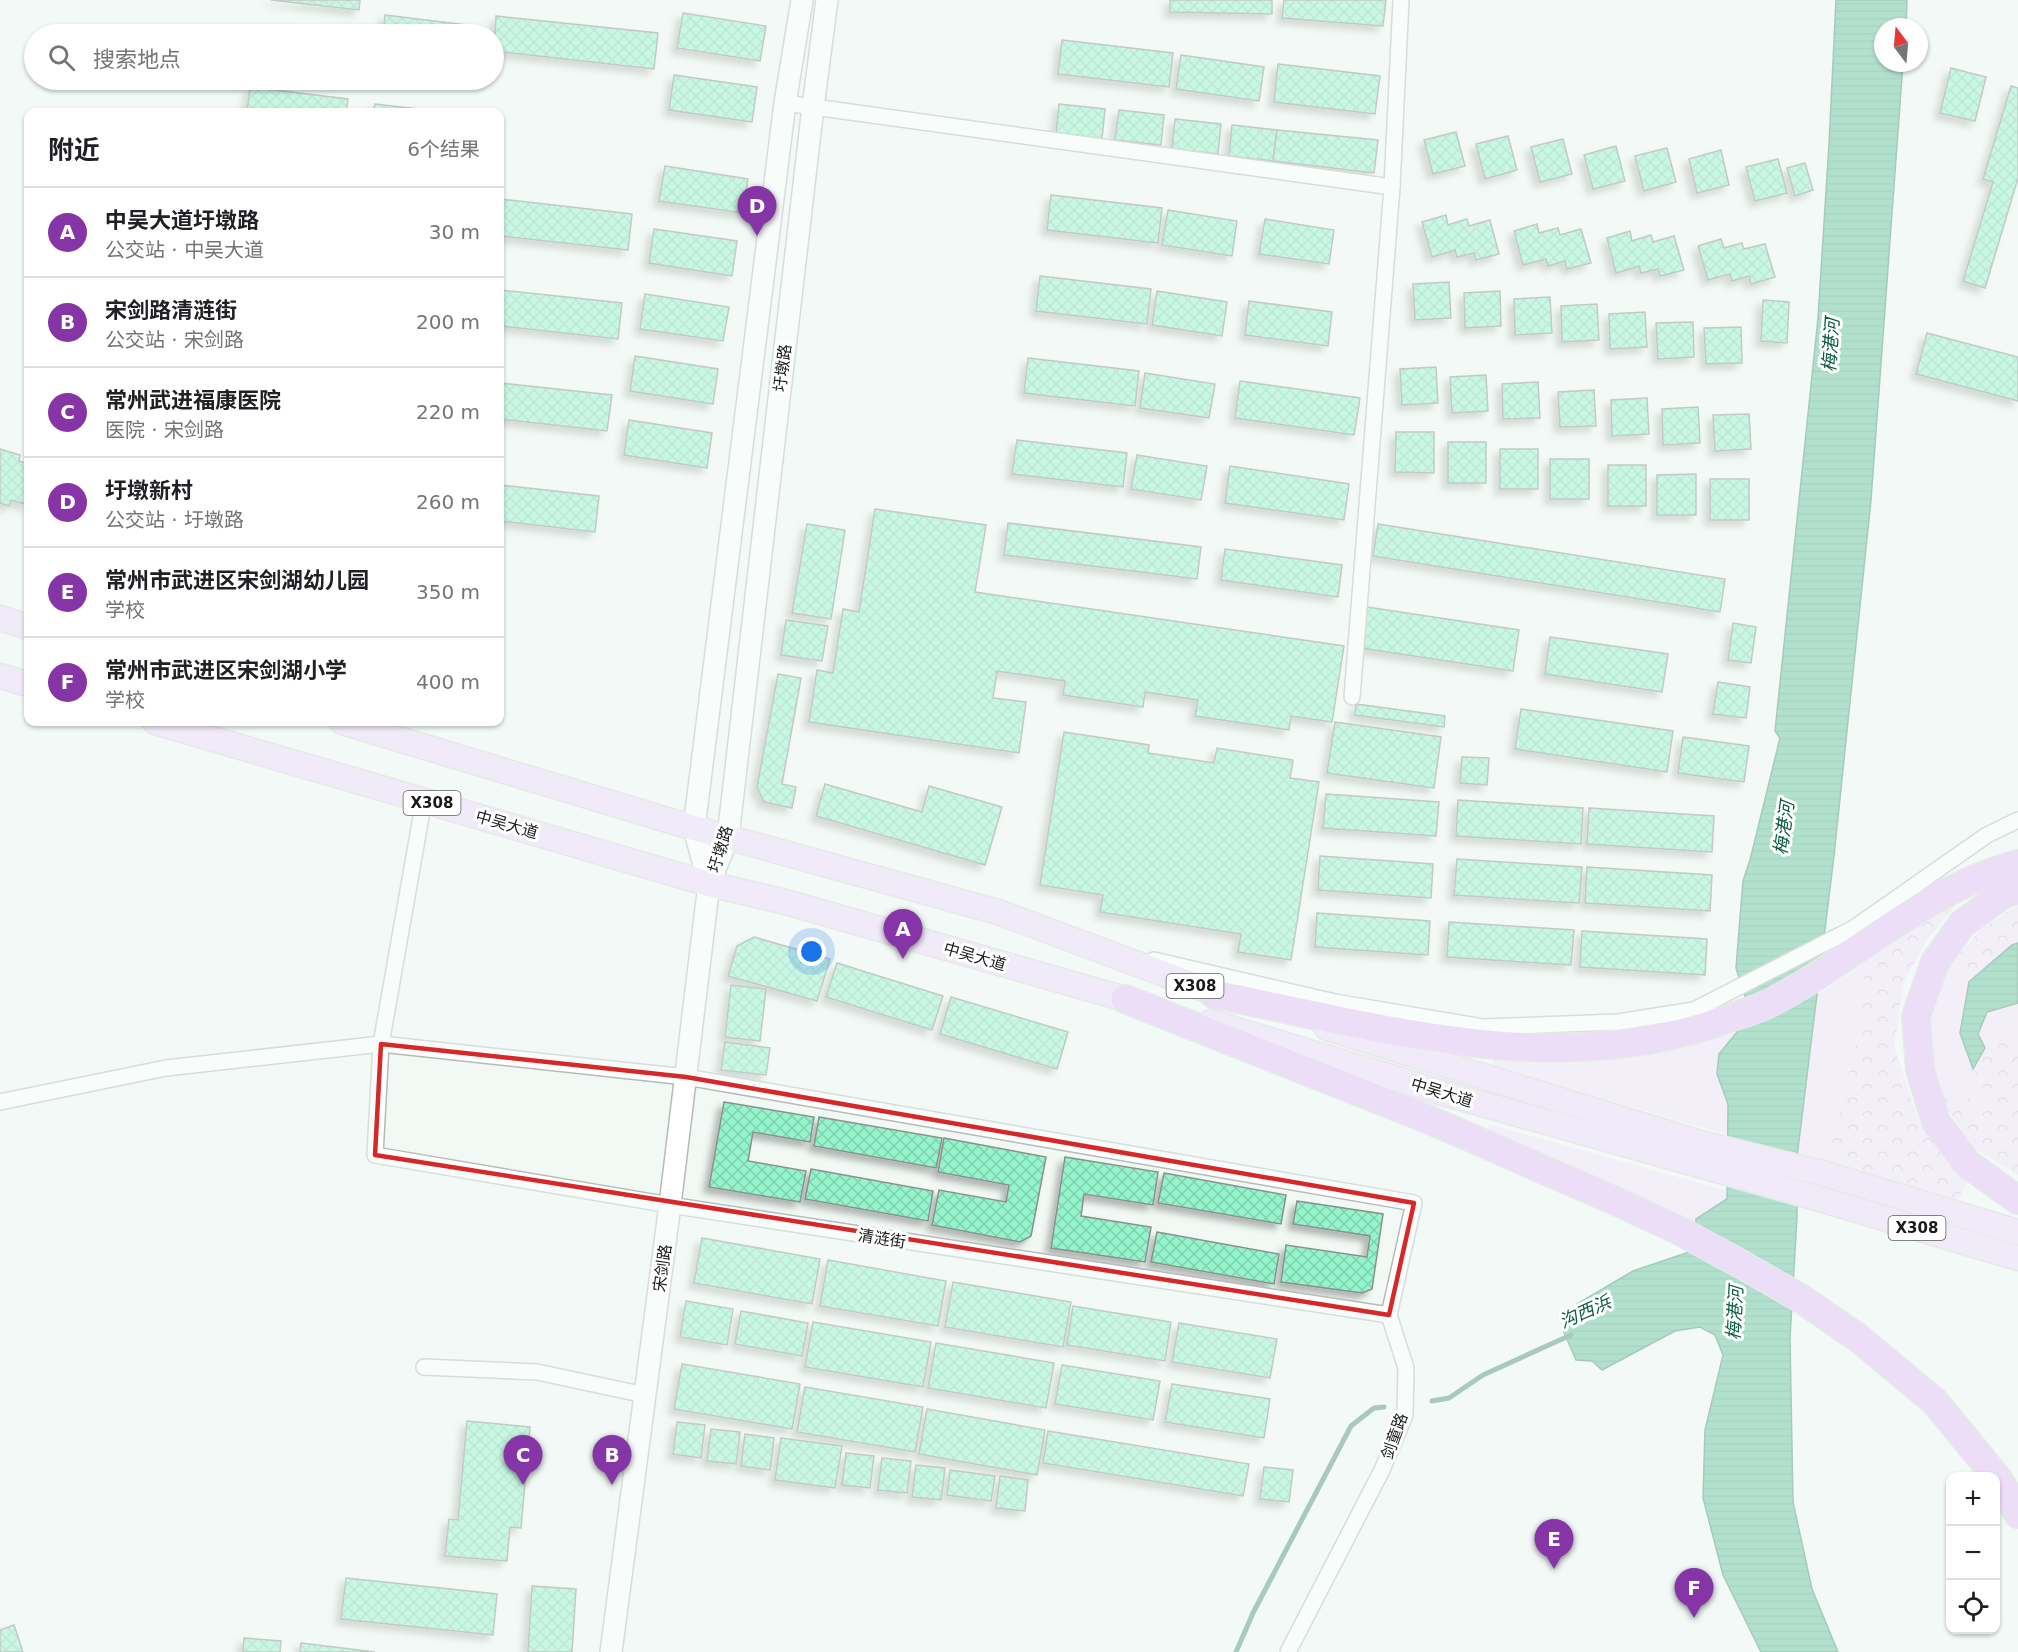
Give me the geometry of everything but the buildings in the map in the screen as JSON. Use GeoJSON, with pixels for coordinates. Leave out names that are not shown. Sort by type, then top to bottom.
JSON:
{"type":"FeatureCollection","features":[{"type":"Feature","properties":{"kind":"highway"},"geometry":{"type":"LineString","coordinates":[[1214,994],[1377,1027],[1501,1047],[1567,1047],[1634,1043],[1698,1019],[1768,1004],[1832,967],[1897,909],[1957,887],[1994,870],[2018,864]]}},
{"type":"Feature","properties":{"kind":"highway"},"geometry":{"type":"LineString","coordinates":[[2018,889],[2002,895],[1962,924],[1935,962],[1916,1016],[1920,1070],[1936,1122],[1968,1164],[2018,1200]]}},
{"type":"Feature","properties":{"kind":"highway"},"geometry":{"type":"LineString","coordinates":[[1125,999],[1430,1120],[1611,1199],[1676,1229],[1800,1298],[1857,1337],[1935,1402],[1999,1480],[2018,1514]]}},
{"type":"Feature","properties":{"kind":"main road","name":"圩墩路"},"geometry":{"type":"LineString","coordinates":[[709,884],[694,828],[784,104],[802,0]]}},
{"type":"Feature","properties":{"kind":"main road","name":"圩墩路"},"geometry":{"type":"LineString","coordinates":[[709,884],[728,837],[827,0]]}},
{"type":"Feature","properties":{"kind":"main road"},"geometry":{"type":"LineString","coordinates":[[0,618],[24,626]]}},
{"type":"Feature","properties":{"kind":"main road"},"geometry":{"type":"LineString","coordinates":[[0,676],[24,683]]}},
{"type":"Feature","properties":{"kind":"main road","name":"中吴大道"},"geometry":{"type":"LineString","coordinates":[[169,726],[709,884],[782,901],[1247,1032],[1450,1095],[1694,1152]]}},
{"type":"Feature","properties":{"kind":"main road","name":"中吴大道"},"geometry":{"type":"LineString","coordinates":[[355,726],[694,828],[998,912],[1214,994],[1694,1152]]}},
{"type":"Feature","properties":{"kind":"main road","name":"宋剑路"},"geometry":{"type":"LineString","coordinates":[[611,1652],[670,1205],[709,884]]}},
{"type":"Feature","properties":{"kind":"main road","name":"X308"},"geometry":{"type":"LineString","coordinates":[[1694,1152],[1822,1173],[2018,1232]]}},
{"type":"Feature","properties":{"kind":"main road","name":"X308"},"geometry":{"type":"LineString","coordinates":[[1694,1152],[1816,1197],[2018,1258]]}},
{"type":"Feature","properties":{"kind":"street"},"geometry":{"type":"LineString","coordinates":[[1352,697],[1392,188],[1401,0]]}},
{"type":"Feature","properties":{"kind":"street"},"geometry":{"type":"LineString","coordinates":[[784,104],[1392,188]]}},
{"type":"Feature","properties":{"kind":"street"},"geometry":{"type":"LineString","coordinates":[[381,1044],[424,800]]}},
{"type":"Feature","properties":{"kind":"street"},"geometry":{"type":"LineString","coordinates":[[1897,909],[1987,835],[2018,820]]}},
{"type":"Feature","properties":{"kind":"street"},"geometry":{"type":"LineString","coordinates":[[1081,943],[1335,1002],[1483,1027],[1698,1019]]}},
{"type":"Feature","properties":{"kind":"street"},"geometry":{"type":"LineString","coordinates":[[0,1102],[166,1068],[381,1044],[686,1077],[1414,1203],[1389,1315]]}},
{"type":"Feature","properties":{"kind":"street","name":"清涟街"},"geometry":{"type":"LineString","coordinates":[[381,1044],[375,1155],[670,1205],[1389,1315]]}},
{"type":"Feature","properties":{"kind":"street","name":"剑童路"},"geometry":{"type":"LineString","coordinates":[[1288,1652],[1382,1470],[1405,1415],[1406,1368],[1389,1315]]}},
{"type":"Feature","properties":{"kind":"street"},"geometry":{"type":"LineString","coordinates":[[424,1367],[537,1372],[645,1395]]}},
{"type":"Feature","properties":{"kind":"highlighted area"},"geometry":{"type":"Polygon","coordinates":[[[381,1044],[686,1077],[1414,1203],[1389,1315],[375,1155],[381,1044]]]}},
{"type":"Feature","properties":{"kind":"green space"},"geometry":{"type":"Polygon","coordinates":[[[1959,902],[1926,941],[1904,981],[1894,1047],[1918,1119],[1968,1181],[1957,1201],[1827,1163],[1863,1015],[1864,963],[1894,938],[1959,902]]]}},
{"type":"Feature","properties":{"kind":"green space"},"geometry":{"type":"Polygon","coordinates":[[[2018,905],[2018,943],[2012,945],[1969,982],[1952,962],[1982,928],[2018,905]]]}},
{"type":"Feature","properties":{"kind":"green space"},"geometry":{"type":"Polygon","coordinates":[[[1952,962],[1969,982],[1960,1033],[1973,1069],[2000,1117],[1957,1091],[1939,1098],[1926,1051],[1931,1001],[1952,962]]]}},
{"type":"Feature","properties":{"kind":"green space"},"geometry":{"type":"Polygon","coordinates":[[[1864,963],[1863,1015],[1827,1163],[1797,1157],[1816,996],[1864,963]]]}},
{"type":"Feature","properties":{"kind":"green space"},"geometry":{"type":"Polygon","coordinates":[[[2018,1003],[2018,1038],[1985,1048],[1978,1034],[1987,1012],[2018,1003]]]}},
{"type":"Feature","properties":{"kind":"green space"},"geometry":{"type":"Polygon","coordinates":[[[1737,1032],[1719,1054],[1717,1074],[1728,1104],[1728,1135],[1492,1066],[1494,1056],[1581,1062],[1676,1049],[1737,1032]]]}},
{"type":"Feature","properties":{"kind":"green space"},"geometry":{"type":"Polygon","coordinates":[[[2018,1038],[2018,1175],[1975,1149],[1939,1098],[1957,1091],[1999,1116],[1973,1069],[1985,1048],[2018,1038]]]}},
{"type":"Feature","properties":{"kind":"green space"},"geometry":{"type":"Polygon","coordinates":[[[1489,1124],[1727,1191],[1727,1199],[1696,1219],[1696,1227],[1486,1132],[1489,1124]]]}},
{"type":"Feature","properties":{"kind":"water","name":"梅港河"},"geometry":{"type":"Polygon","coordinates":[[[1836,0],[1907,0],[1906,18],[1874,18],[1874,72],[1902,72],[1871,500],[1834,856],[1797,1157],[1797,1217],[1790,1338],[1793,1502],[1812,1589],[1838,1652],[1761,1652],[1723,1575],[1703,1498],[1705,1430],[1723,1355],[1715,1335],[1700,1327],[1675,1331],[1602,1370],[1592,1361],[1576,1360],[1563,1330],[1573,1320],[1577,1304],[1633,1271],[1695,1250],[1696,1219],[1727,1199],[1728,1104],[1717,1074],[1719,1054],[1737,1032],[1747,1003],[1736,968],[1743,881],[1780,738],[1775,731],[1818,318],[1836,0]]]}},
{"type":"Feature","properties":{"kind":"water"},"geometry":{"type":"Polygon","coordinates":[[[2018,943],[2018,1003],[1987,1012],[1978,1034],[1985,1048],[1973,1069],[1960,1033],[1969,982],[2012,945],[2018,943]]]}},
{"type":"Feature","properties":{"kind":"waterway","name":"沟西浜"},"geometry":{"type":"LineString","coordinates":[[1432,1401],[1449,1398],[1483,1375],[1571,1335]]}},
{"type":"Feature","properties":{"kind":"waterway","name":"沟西浜"},"geometry":{"type":"LineString","coordinates":[[1236,1652],[1253,1613],[1351,1426],[1374,1408],[1384,1407]]}},
{"type":"Feature","properties":{"kind":"place","name":"圩墩新村"},"geometry":{"type":"Point","coordinates":[757,236]}},
{"type":"Feature","properties":{"kind":"place","name":"中吴大道圩墩路"},"geometry":{"type":"Point","coordinates":[903,959]}},
{"type":"Feature","properties":{"kind":"place","name":"常州武进福康医院"},"geometry":{"type":"Point","coordinates":[523,1485]}},
{"type":"Feature","properties":{"kind":"place","name":"宋剑路清涟街"},"geometry":{"type":"Point","coordinates":[612,1485]}},
{"type":"Feature","properties":{"kind":"place","name":"常州市武进区宋剑湖幼儿园"},"geometry":{"type":"Point","coordinates":[1554,1569]}},
{"type":"Feature","properties":{"kind":"place","name":"常州市武进区宋剑湖小学"},"geometry":{"type":"Point","coordinates":[1694,1618]}}]}
